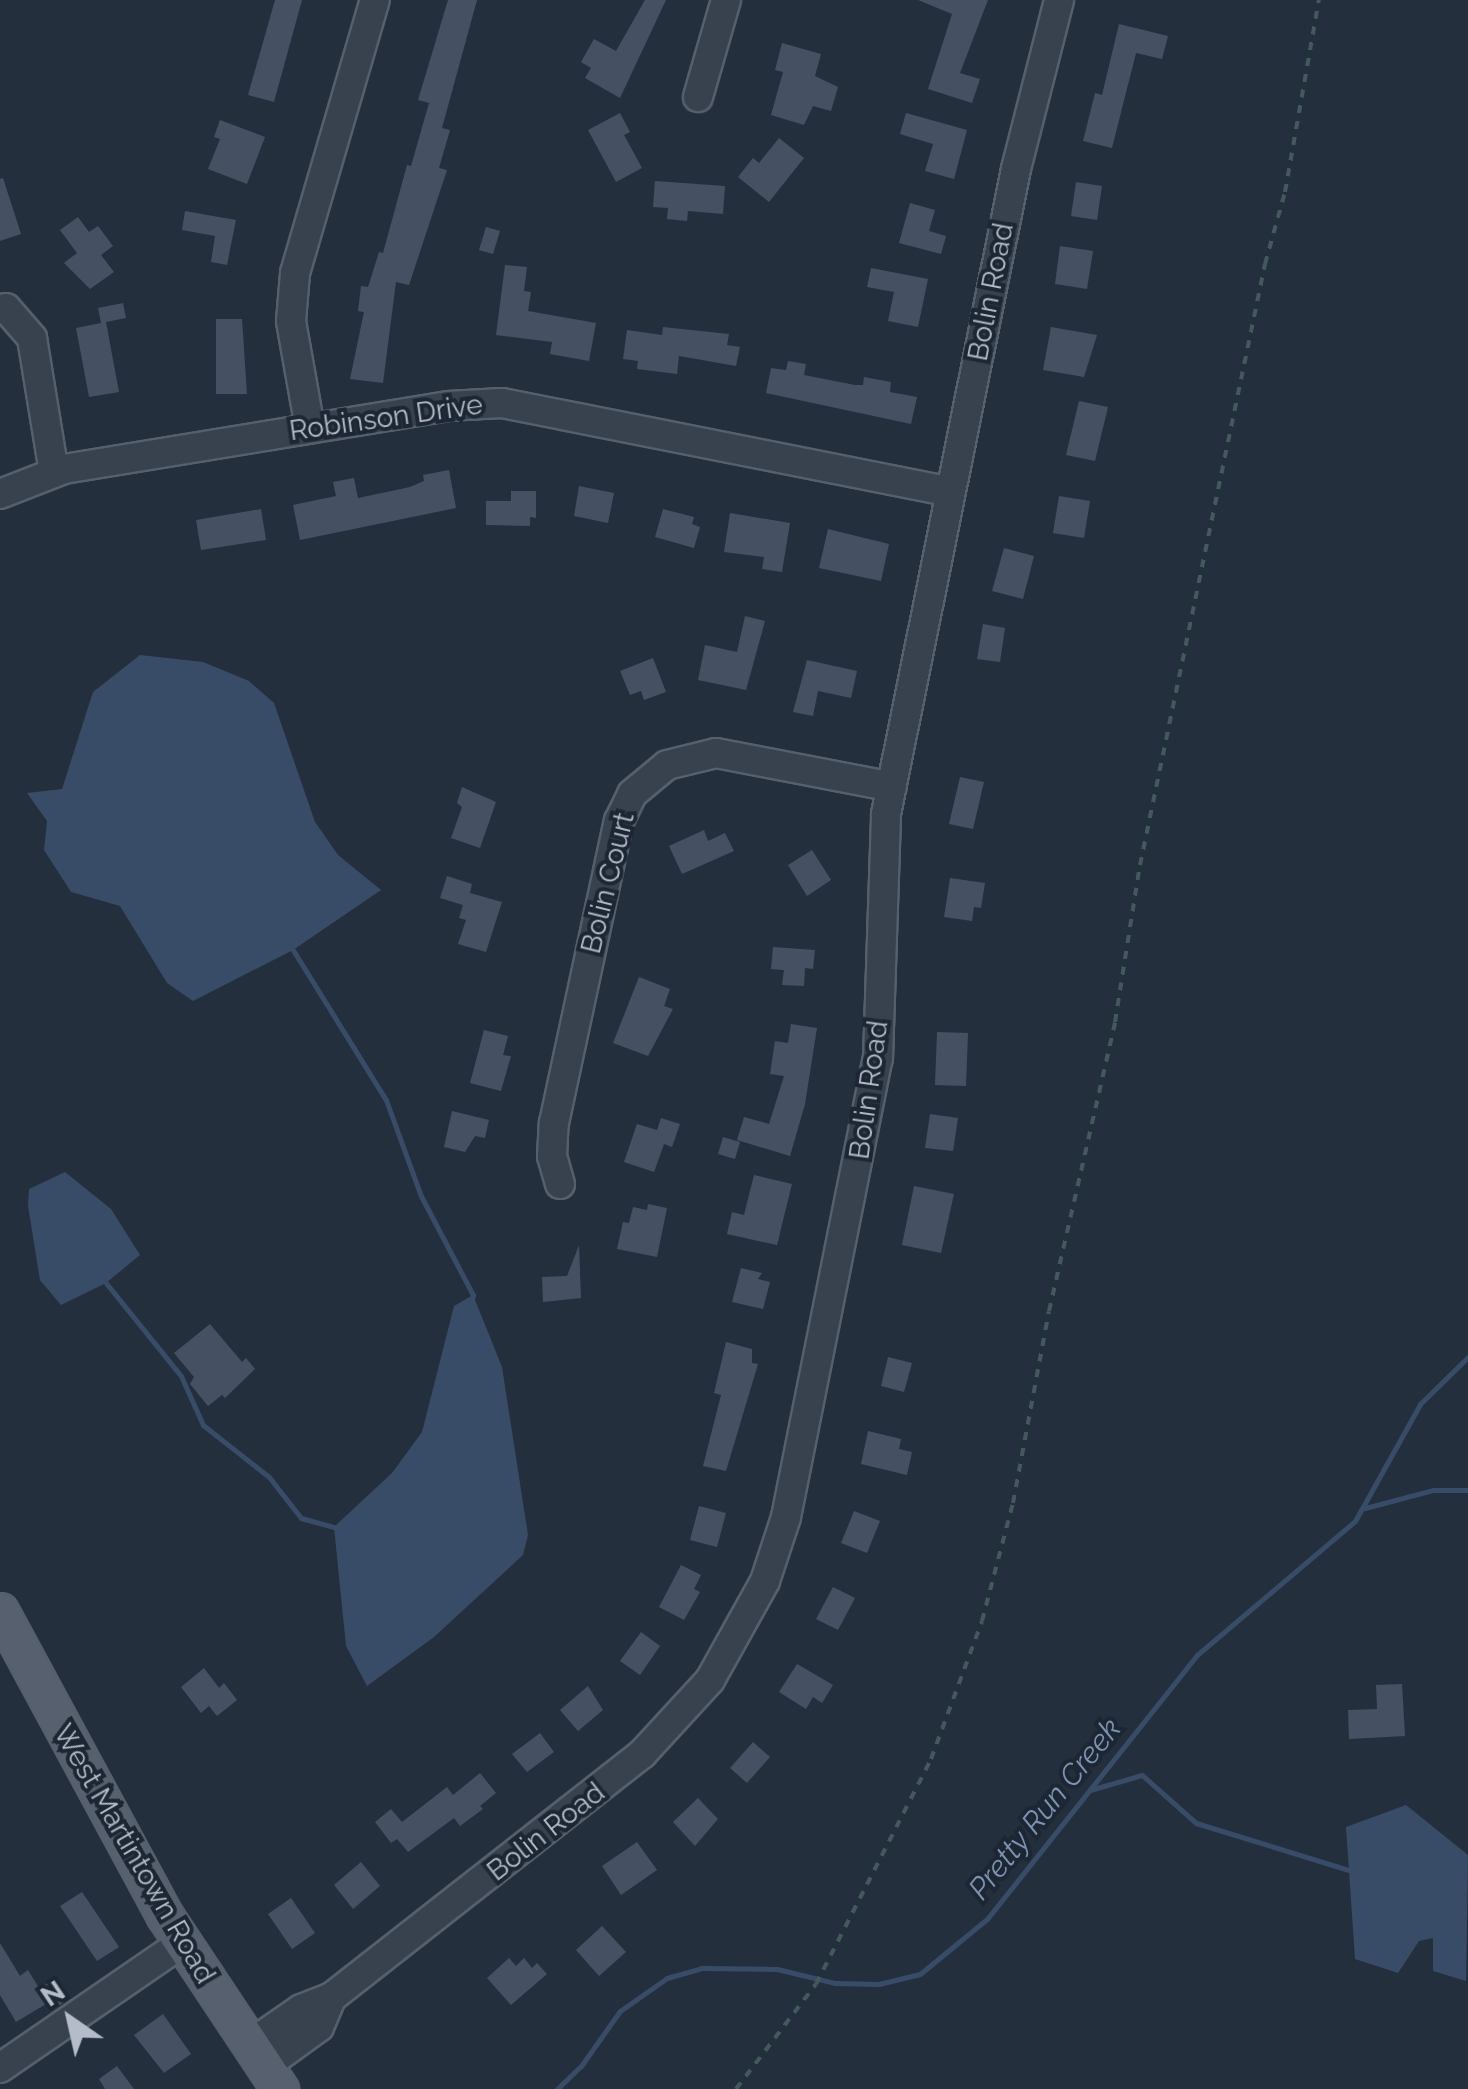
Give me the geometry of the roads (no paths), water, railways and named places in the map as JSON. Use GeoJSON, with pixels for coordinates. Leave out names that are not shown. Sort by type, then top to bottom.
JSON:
{"type":"FeatureCollection","features":[{"type":"Feature","properties":{"kind":"main road","name":"West Martintown Road"},"geometry":{"type":"LineString","coordinates":[[0,1612],[120,1836],[264,2067]]}},
{"type":"Feature","properties":{"kind":"street"},"geometry":{"type":"LineString","coordinates":[[310,428],[291,321],[296,272],[374,0]]}},
{"type":"Feature","properties":{"kind":"street"},"geometry":{"type":"LineString","coordinates":[[698,97],[726,0]]}},
{"type":"Feature","properties":{"kind":"street","name":"Bolin Road"},"geometry":{"type":"LineString","coordinates":[[264,2067],[319,2027],[332,1997],[642,1754],[710,1680],[750,1614],[786,1517],[878,1058],[882,876],[892,787],[1016,168],[1060,0]]}},
{"type":"Feature","properties":{"kind":"street"},"geometry":{"type":"LineString","coordinates":[[6,308],[32,338],[54,472]]}},
{"type":"Feature","properties":{"kind":"street","name":"Robinson Drive"},"geometry":{"type":"LineString","coordinates":[[0,494],[54,472],[448,406],[502,403],[950,492]]}},
{"type":"Feature","properties":{"kind":"street","name":"Bolin Court"},"geometry":{"type":"LineString","coordinates":[[560,1184],[552,1156],[554,1123],[618,821],[632,794],[667,765],[716,753],[892,787]]}},
{"type":"Feature","properties":{"kind":"street"},"geometry":{"type":"LineString","coordinates":[[0,2068],[183,1942]]}},
{"type":"Feature","properties":{"kind":"water"},"geometry":{"type":"Polygon","coordinates":[[[140,655],[203,662],[249,681],[274,703],[315,822],[338,855],[381,890],[293,950],[193,1001],[167,983],[120,906],[71,892],[44,850],[47,821],[27,793],[62,789],[93,692],[140,655]]]}},
{"type":"Feature","properties":{"kind":"water"},"geometry":{"type":"Polygon","coordinates":[[[65,1172],[111,1209],[140,1255],[106,1283],[61,1305],[40,1280],[28,1206],[29,1189],[65,1172]]]}},
{"type":"Feature","properties":{"kind":"water"},"geometry":{"type":"Polygon","coordinates":[[[473,1295],[502,1367],[528,1535],[523,1555],[434,1637],[367,1686],[346,1646],[334,1527],[392,1473],[422,1432],[454,1306],[473,1295]]]}},
{"type":"Feature","properties":{"kind":"water"},"geometry":{"type":"Polygon","coordinates":[[[1406,1805],[1468,1855],[1466,1981],[1433,1971],[1433,1938],[1419,1941],[1398,1973],[1355,1959],[1346,1827],[1406,1805]]]}},
{"type":"Feature","properties":{"kind":"waterway"},"geometry":{"type":"LineString","coordinates":[[293,950],[386,1100],[421,1196],[473,1295],[471,1302]]}},
{"type":"Feature","properties":{"kind":"waterway"},"geometry":{"type":"LineString","coordinates":[[106,1283],[181,1376],[203,1425],[269,1477],[301,1518],[341,1529]]}},
{"type":"Feature","properties":{"kind":"waterway","name":"Pretty Run Creek"},"geometry":{"type":"LineString","coordinates":[[557,2089],[581,2066],[620,2011],[667,1978],[702,1968],[777,1969],[835,1983],[879,1984],[920,1974],[987,1919],[1197,1655],[1355,1521],[1420,1404],[1468,1357]]}},
{"type":"Feature","properties":{"kind":"waterway"},"geometry":{"type":"LineString","coordinates":[[1365,1508],[1433,1490],[1468,1490]]}},
{"type":"Feature","properties":{"kind":"waterway"},"geometry":{"type":"LineString","coordinates":[[1090,1790],[1142,1775],[1196,1823],[1349,1870]]}}]}
